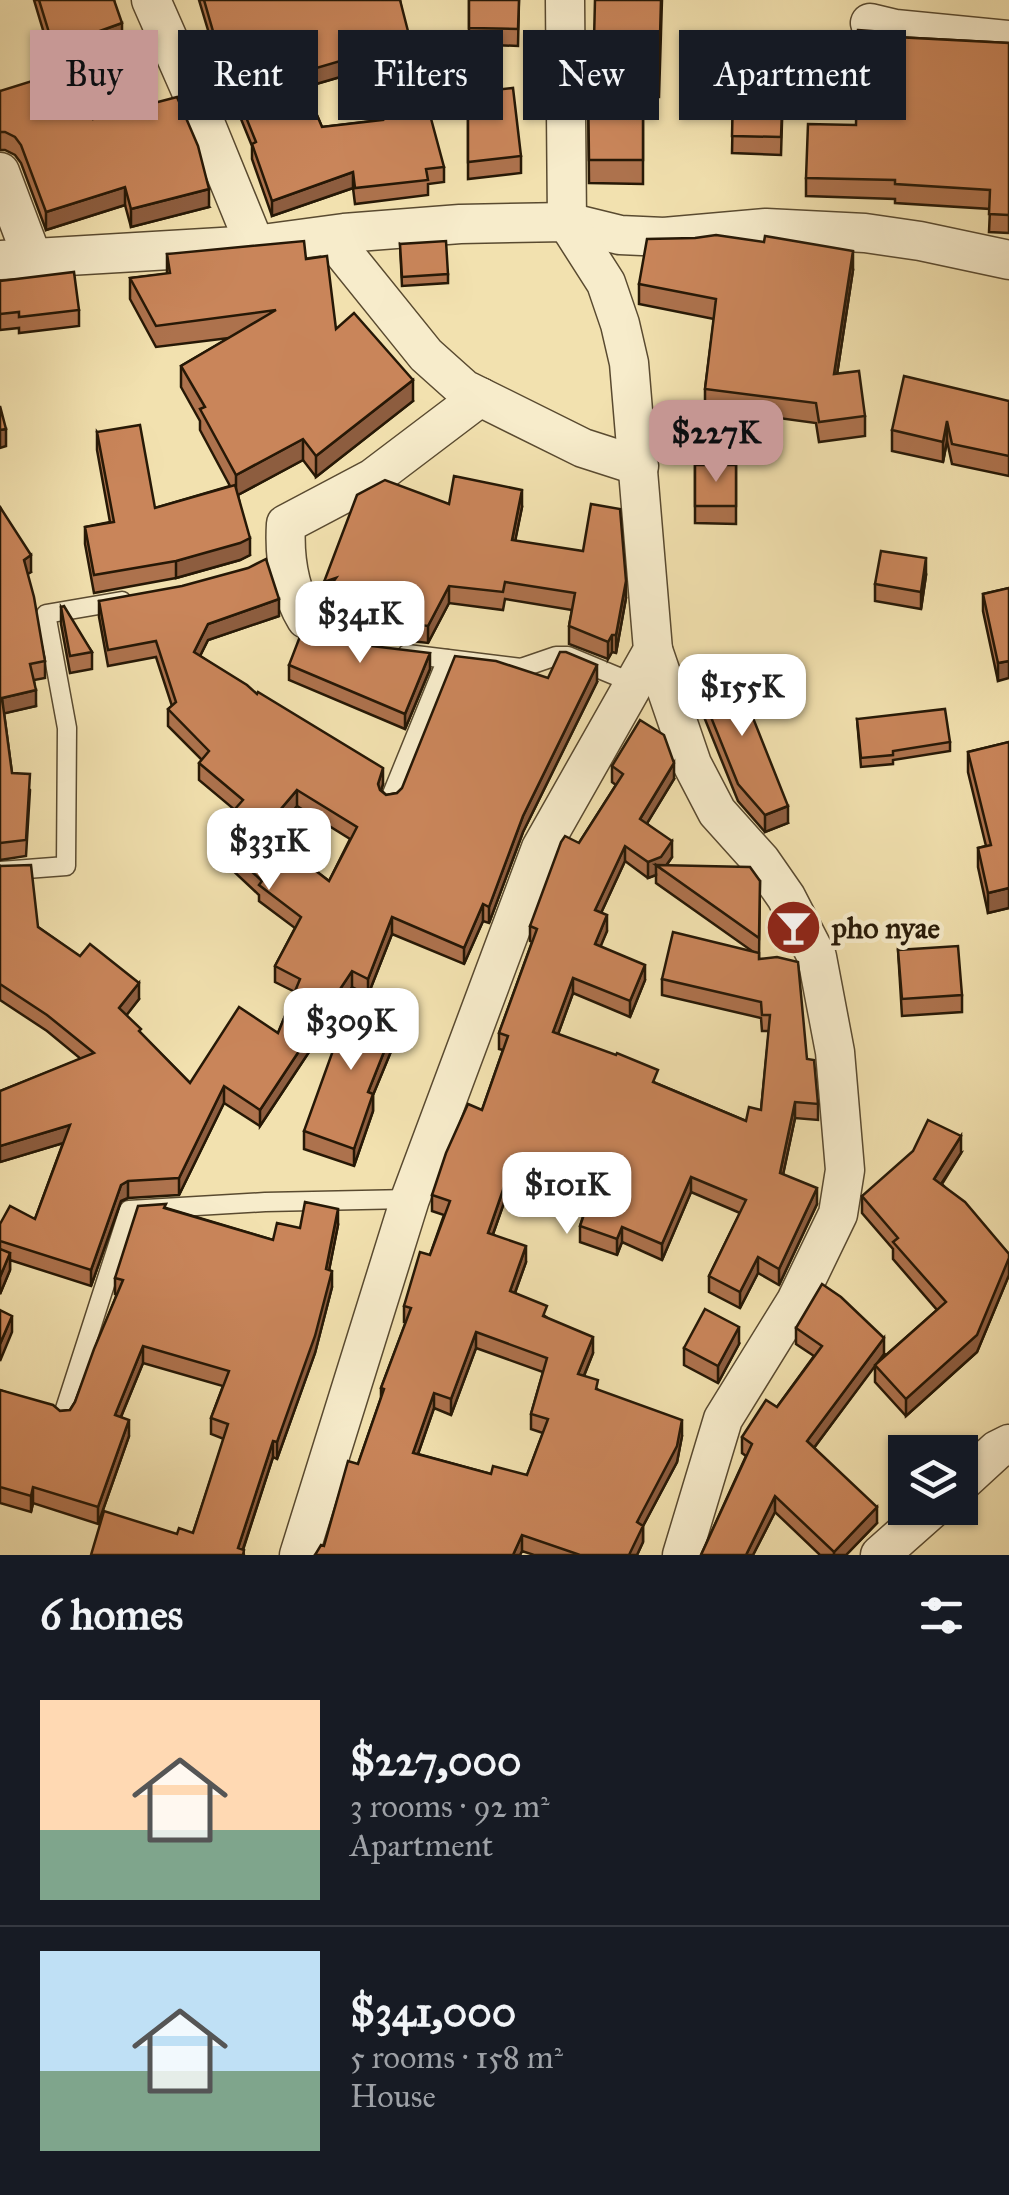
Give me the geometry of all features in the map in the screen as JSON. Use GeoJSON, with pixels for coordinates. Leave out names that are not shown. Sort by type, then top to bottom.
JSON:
{"type":"FeatureCollection","features":[{"type":"Feature","properties":{"kind":"street"},"geometry":{"type":"LineString","coordinates":[[151,0],[256,245]]}},
{"type":"Feature","properties":{"kind":"street"},"geometry":{"type":"LineString","coordinates":[[565,0],[568,222],[606,283],[629,363],[653,650],[692,764],[717,812],[761,861],[786,897],[817,957],[835,1052],[845,1170],[838,1214],[796,1301],[723,1419],[682,1555]]}},
{"type":"Feature","properties":{"kind":"street"},"geometry":{"type":"LineString","coordinates":[[870,23],[894,29],[1009,40]]}},
{"type":"Feature","properties":{"kind":"street"},"geometry":{"type":"LineString","coordinates":[[0,172],[16,258],[256,245],[460,224],[568,222],[620,235],[664,237],[766,228],[864,233],[1009,260]]}},
{"type":"Feature","properties":{"kind":"street"},"geometry":{"type":"LineString","coordinates":[[330,236],[426,355],[464,389],[583,448],[639,466]]}},
{"type":"Feature","properties":{"kind":"street"},"geometry":{"type":"LineString","coordinates":[[315,623],[296,602],[278,555],[286,524],[373,478],[480,398]]}},
{"type":"Feature","properties":{"kind":"street"},"geometry":{"type":"LineString","coordinates":[[299,1555],[410,1198],[541,848],[653,650]]}},
{"type":"Feature","properties":{"kind":"street"},"geometry":{"type":"LineString","coordinates":[[978,1468],[1009,1444]]}},
{"type":"Feature","properties":{"kind":"street"},"geometry":{"type":"LineString","coordinates":[[880,1555],[914,1525]]}},
{"type":"Feature","properties":{"kind":"lane"},"geometry":{"type":"LineString","coordinates":[[0,870],[66,866],[67,728],[46,614],[141,597]]}},
{"type":"Feature","properties":{"kind":"lane"},"geometry":{"type":"LineString","coordinates":[[392,652],[521,668],[568,656],[633,684]]}},
{"type":"Feature","properties":{"kind":"lane"},"geometry":{"type":"LineString","coordinates":[[390,799],[448,659]]}},
{"type":"Feature","properties":{"kind":"lane"},"geometry":{"type":"LineString","coordinates":[[63,1415],[129,1210],[410,1198]]}},
{"type":"Feature","properties":{"kind":"building"},"geometry":{"type":"Polygon","coordinates":[[[39,0],[114,0],[122,23],[102,30],[48,30],[39,0]]]}},
{"type":"Feature","properties":{"kind":"building"},"geometry":{"type":"Polygon","coordinates":[[[204,0],[400,0],[408,30],[338,30],[338,62],[318,67],[318,30],[213,30],[204,0]]]}},
{"type":"Feature","properties":{"kind":"building"},"geometry":{"type":"Polygon","coordinates":[[[469,0],[519,0],[518,29],[469,28],[469,0]]]}},
{"type":"Feature","properties":{"kind":"building"},"geometry":{"type":"Polygon","coordinates":[[[595,0],[661,0],[659,73],[659,30],[594,30],[595,0]]]}},
{"type":"Feature","properties":{"kind":"building"},"geometry":{"type":"Polygon","coordinates":[[[906,38],[1009,43],[1009,215],[989,214],[990,190],[895,184],[895,180],[806,178],[808,124],[856,125],[856,120],[906,120],[906,38]]]}},
{"type":"Feature","properties":{"kind":"building"},"geometry":{"type":"Polygon","coordinates":[[[30,82],[30,120],[158,120],[158,102],[177,97],[178,120],[187,120],[209,189],[131,209],[125,187],[46,212],[21,145],[15,137],[0,132],[0,91],[30,82]]]}},
{"type":"Feature","properties":{"kind":"building"},"geometry":{"type":"Polygon","coordinates":[[[513,88],[521,156],[468,162],[468,120],[503,120],[503,89],[513,88]]]}},
{"type":"Feature","properties":{"kind":"building"},"geometry":{"type":"Polygon","coordinates":[[[318,118],[322,127],[383,120],[431,120],[444,167],[426,169],[428,180],[355,188],[353,172],[272,201],[252,144],[256,142],[247,120],[318,118]]]}},
{"type":"Feature","properties":{"kind":"building"},"geometry":{"type":"Polygon","coordinates":[[[588,120],[643,120],[643,160],[589,160],[588,120]]]}},
{"type":"Feature","properties":{"kind":"building"},"geometry":{"type":"Polygon","coordinates":[[[732,120],[782,120],[781,137],[732,136],[732,120]]]}},
{"type":"Feature","properties":{"kind":"building"},"geometry":{"type":"Polygon","coordinates":[[[716,235],[764,242],[765,236],[853,251],[834,374],[859,371],[865,416],[819,422],[816,403],[705,389],[716,299],[639,284],[647,239],[716,235]]]}},
{"type":"Feature","properties":{"kind":"building"},"geometry":{"type":"Polygon","coordinates":[[[304,241],[306,259],[327,256],[336,329],[354,313],[413,380],[316,456],[303,439],[236,475],[181,366],[276,310],[156,326],[130,278],[170,273],[167,254],[304,241]]]}},
{"type":"Feature","properties":{"kind":"building"},"geometry":{"type":"Polygon","coordinates":[[[446,241],[448,274],[402,277],[400,244],[446,241]]]}},
{"type":"Feature","properties":{"kind":"building"},"geometry":{"type":"Polygon","coordinates":[[[74,272],[79,310],[19,317],[19,312],[0,314],[0,281],[74,272]]]}},
{"type":"Feature","properties":{"kind":"building"},"geometry":{"type":"Polygon","coordinates":[[[904,376],[1009,401],[1009,456],[952,444],[947,421],[943,442],[892,430],[904,376]]]}},
{"type":"Feature","properties":{"kind":"building"},"geometry":{"type":"Polygon","coordinates":[[[0,406],[6,429],[0,430],[0,406]]]}},
{"type":"Feature","properties":{"kind":"building"},"geometry":{"type":"Polygon","coordinates":[[[140,425],[155,508],[235,485],[250,538],[176,561],[94,575],[85,527],[114,522],[97,432],[140,425]]]}},
{"type":"Feature","properties":{"kind":"building"},"geometry":{"type":"Polygon","coordinates":[[[695,465],[736,465],[736,506],[695,506],[695,465]]]}},
{"type":"Feature","properties":{"kind":"building"},"geometry":{"type":"Polygon","coordinates":[[[454,476],[522,490],[512,540],[583,551],[591,504],[620,509],[626,581],[616,635],[608,642],[569,626],[575,593],[505,582],[503,592],[449,586],[428,626],[377,620],[327,598],[326,592],[336,578],[324,582],[357,495],[385,480],[449,504],[454,476]]]}},
{"type":"Feature","properties":{"kind":"building"},"geometry":{"type":"Polygon","coordinates":[[[0,507],[31,555],[24,560],[45,661],[30,664],[36,690],[2,698],[12,773],[30,774],[26,840],[0,843],[0,507]]]}},
{"type":"Feature","properties":{"kind":"building"},"geometry":{"type":"Polygon","coordinates":[[[881,551],[926,558],[921,592],[875,584],[881,551]]]}},
{"type":"Feature","properties":{"kind":"building"},"geometry":{"type":"Polygon","coordinates":[[[266,559],[279,599],[208,624],[194,652],[383,768],[378,784],[386,795],[402,788],[455,656],[496,661],[548,678],[560,652],[597,665],[523,816],[489,907],[483,904],[464,948],[392,917],[368,979],[352,971],[260,1110],[224,1086],[179,1178],[128,1181],[121,1185],[91,1270],[0,1241],[0,1224],[10,1206],[35,1219],[70,1125],[0,1146],[0,1091],[94,1053],[0,984],[0,866],[31,865],[38,927],[80,956],[90,944],[139,983],[119,1008],[190,1083],[239,1007],[278,1033],[300,979],[275,966],[301,917],[259,885],[262,881],[212,835],[243,800],[199,763],[209,751],[168,709],[176,702],[156,641],[108,650],[99,601],[182,586],[248,568],[266,559]],[[297,790],[263,830],[329,881],[357,827],[297,790]]]}},
{"type":"Feature","properties":{"kind":"building"},"geometry":{"type":"Polygon","coordinates":[[[1009,588],[1009,661],[998,663],[983,594],[1009,588]]]}},
{"type":"Feature","properties":{"kind":"building"},"geometry":{"type":"Polygon","coordinates":[[[64,606],[92,652],[70,656],[61,607],[64,606]]]}},
{"type":"Feature","properties":{"kind":"building"},"geometry":{"type":"Polygon","coordinates":[[[318,622],[372,646],[430,653],[405,714],[289,665],[304,626],[318,622]]]}},
{"type":"Feature","properties":{"kind":"building"},"geometry":{"type":"Polygon","coordinates":[[[732,665],[788,806],[765,815],[738,784],[696,680],[732,665]]]}},
{"type":"Feature","properties":{"kind":"building"},"geometry":{"type":"Polygon","coordinates":[[[945,709],[950,742],[861,758],[857,719],[945,709]]]}},
{"type":"Feature","properties":{"kind":"building"},"geometry":{"type":"Polygon","coordinates":[[[640,720],[664,735],[674,763],[640,819],[672,841],[661,857],[648,862],[625,846],[595,910],[607,915],[595,944],[645,965],[630,1001],[573,978],[553,1032],[658,1070],[653,1082],[746,1121],[749,1107],[761,1110],[770,1015],[762,1015],[761,1002],[662,979],[673,932],[759,953],[759,959],[777,957],[798,962],[807,1059],[814,1060],[818,1104],[795,1102],[780,1173],[817,1188],[779,1269],[758,1257],[740,1292],[709,1276],[746,1200],[691,1177],[662,1244],[622,1227],[617,1239],[580,1226],[590,1197],[511,1167],[488,1233],[526,1246],[510,1291],[547,1306],[543,1316],[593,1337],[578,1374],[598,1380],[596,1389],[682,1420],[677,1446],[637,1522],[643,1526],[629,1555],[580,1555],[522,1535],[513,1555],[315,1555],[324,1546],[348,1461],[358,1464],[384,1389],[381,1388],[411,1308],[404,1306],[420,1252],[430,1255],[450,1201],[432,1195],[446,1153],[468,1104],[482,1110],[508,1036],[499,1033],[537,929],[530,926],[561,842],[565,836],[579,843],[623,774],[612,766],[640,720]],[[476,1332],[451,1399],[434,1393],[413,1453],[491,1474],[493,1466],[527,1475],[548,1419],[531,1414],[547,1358],[476,1332]]]}},
{"type":"Feature","properties":{"kind":"building"},"geometry":{"type":"Polygon","coordinates":[[[1009,742],[1009,888],[988,893],[978,848],[991,845],[968,752],[1009,742]]]}},
{"type":"Feature","properties":{"kind":"building"},"geometry":{"type":"Polygon","coordinates":[[[656,865],[750,867],[760,881],[759,938],[656,865]]]}},
{"type":"Feature","properties":{"kind":"building"},"geometry":{"type":"Polygon","coordinates":[[[958,946],[962,995],[902,999],[898,950],[958,946]]]}},
{"type":"Feature","properties":{"kind":"building"},"geometry":{"type":"Polygon","coordinates":[[[353,995],[399,1014],[368,1092],[373,1094],[354,1149],[304,1131],[353,995]]]}},
{"type":"Feature","properties":{"kind":"building"},"geometry":{"type":"Polygon","coordinates":[[[928,1120],[961,1136],[934,1179],[965,1202],[1009,1258],[977,1335],[906,1399],[875,1365],[946,1302],[893,1242],[898,1238],[862,1196],[913,1151],[928,1120]]]}},
{"type":"Feature","properties":{"kind":"building"},"geometry":{"type":"Polygon","coordinates":[[[305,1202],[338,1209],[326,1269],[332,1271],[315,1336],[277,1442],[273,1441],[238,1548],[244,1550],[243,1555],[91,1555],[104,1511],[177,1534],[179,1528],[193,1533],[228,1424],[211,1418],[229,1371],[143,1346],[115,1415],[129,1420],[98,1507],[33,1487],[31,1496],[0,1487],[0,1390],[53,1405],[60,1411],[70,1410],[123,1280],[115,1278],[138,1206],[166,1204],[164,1208],[273,1240],[277,1223],[300,1228],[305,1202]]]}},
{"type":"Feature","properties":{"kind":"building"},"geometry":{"type":"Polygon","coordinates":[[[0,1249],[10,1253],[0,1277],[0,1249]]]}},
{"type":"Feature","properties":{"kind":"building"},"geometry":{"type":"Polygon","coordinates":[[[822,1284],[884,1338],[807,1441],[877,1507],[834,1552],[775,1496],[746,1555],[701,1555],[752,1444],[742,1437],[766,1400],[777,1407],[822,1346],[796,1328],[822,1284]]]}},
{"type":"Feature","properties":{"kind":"building"},"geometry":{"type":"Polygon","coordinates":[[[705,1309],[739,1327],[718,1366],[684,1348],[705,1309]]]}},
{"type":"Feature","properties":{"kind":"building"},"geometry":{"type":"Polygon","coordinates":[[[0,1310],[12,1316],[0,1344],[0,1310]]]}},
{"type":"Feature","properties":{"kind":"place","name":"pho nyae"},"geometry":{"type":"Point","coordinates":[793,928]}}]}
